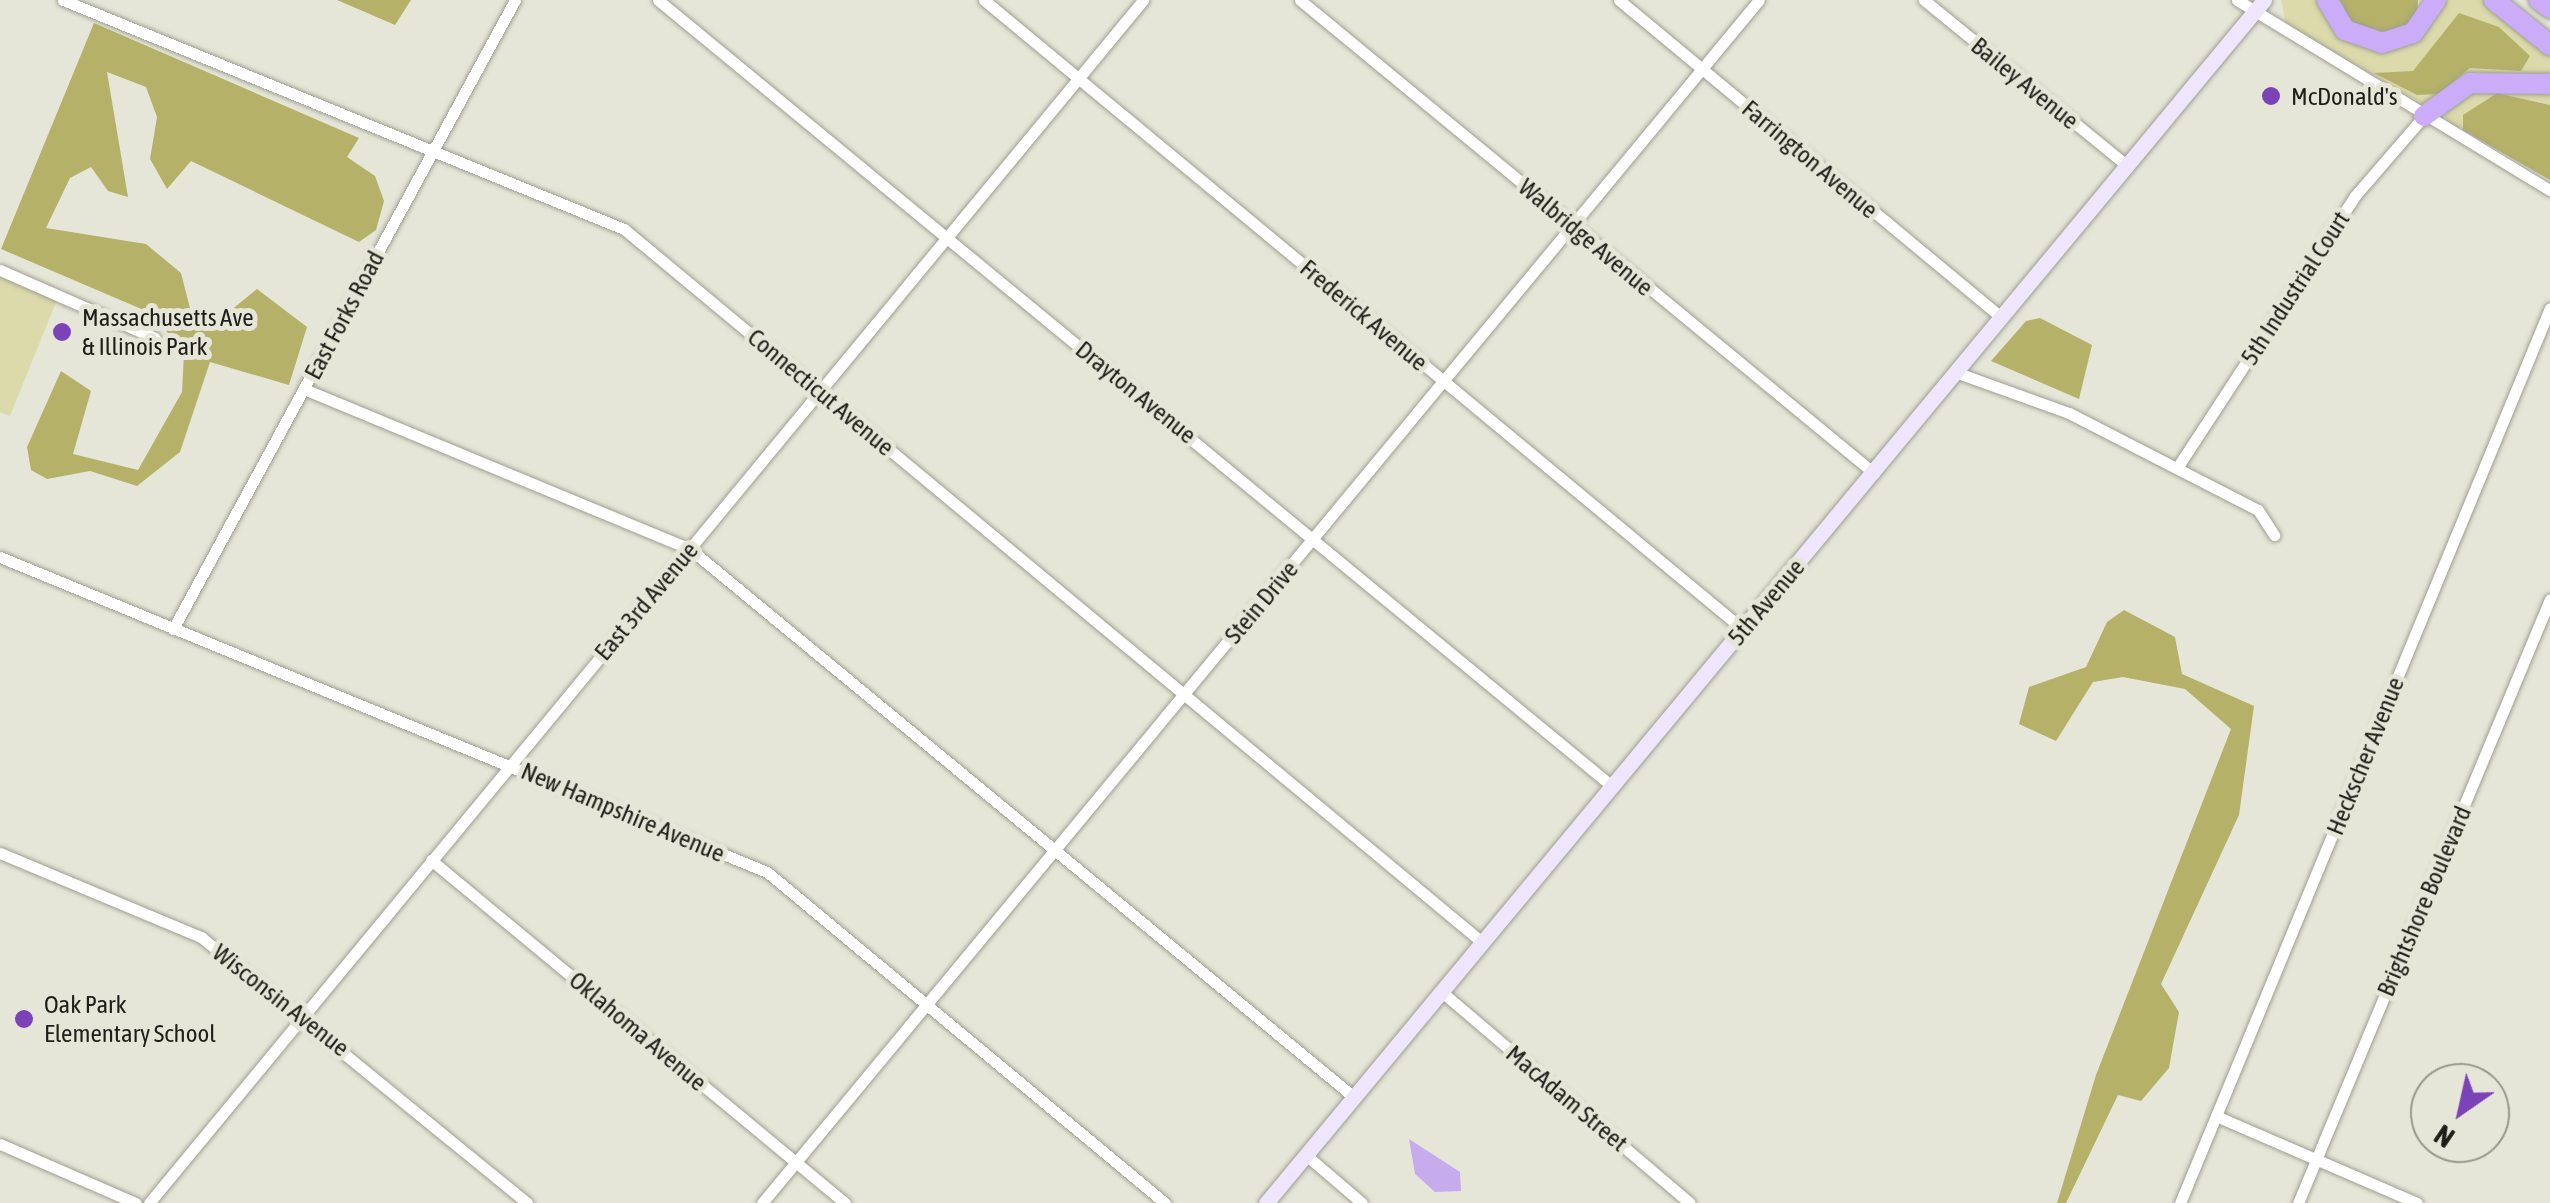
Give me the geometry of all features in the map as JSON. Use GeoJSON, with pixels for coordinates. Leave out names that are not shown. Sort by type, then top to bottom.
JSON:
{"type":"FeatureCollection","features":[{"type":"Feature","properties":{"kind":"highway"},"geometry":{"type":"LineString","coordinates":[[2327,0],[2345,30],[2382,43],[2413,34],[2436,0]]}},
{"type":"Feature","properties":{"kind":"highway"},"geometry":{"type":"LineString","coordinates":[[2494,0],[2550,46]]}},
{"type":"Feature","properties":{"kind":"highway"},"geometry":{"type":"LineString","coordinates":[[2539,0],[2550,8]]}},
{"type":"Feature","properties":{"kind":"highway"},"geometry":{"type":"LineString","coordinates":[[2424,116],[2470,82],[2550,84]]}},
{"type":"Feature","properties":{"kind":"main road","name":"5th Avenue"},"geometry":{"type":"LineString","coordinates":[[1266,1203],[2259,7]]}},
{"type":"Feature","properties":{"kind":"street","name":"Connecticut Avenue"},"geometry":{"type":"LineString","coordinates":[[63,0],[624,229],[1483,943]]}},
{"type":"Feature","properties":{"kind":"street","name":"East Forks Road"},"geometry":{"type":"LineString","coordinates":[[173,629],[514,0]]}},
{"type":"Feature","properties":{"kind":"street","name":"Drayton Avenue"},"geometry":{"type":"LineString","coordinates":[[658,0],[1613,786]]}},
{"type":"Feature","properties":{"kind":"street","name":"Frederick Avenue"},"geometry":{"type":"LineString","coordinates":[[984,0],[1744,630]]}},
{"type":"Feature","properties":{"kind":"street","name":"East 3rd Avenue"},"geometry":{"type":"LineString","coordinates":[[150,1203],[1144,0]]}},
{"type":"Feature","properties":{"kind":"street","name":"Walbridge Avenue"},"geometry":{"type":"LineString","coordinates":[[1300,0],[1874,473]]}},
{"type":"Feature","properties":{"kind":"street","name":"Farrington Avenue"},"geometry":{"type":"LineString","coordinates":[[1619,0],[2001,317]]}},
{"type":"Feature","properties":{"kind":"street","name":"Stein Drive"},"geometry":{"type":"LineString","coordinates":[[762,1203],[1759,0]]}},
{"type":"Feature","properties":{"kind":"street","name":"Bailey Avenue"},"geometry":{"type":"LineString","coordinates":[[1924,0],[2126,165]]}},
{"type":"Feature","properties":{"kind":"street"},"geometry":{"type":"LineString","coordinates":[[2237,0],[2259,7],[2424,116],[2550,190]]}},
{"type":"Feature","properties":{"kind":"street","name":"5th Industrial Court"},"geometry":{"type":"LineString","coordinates":[[2177,468],[2354,197],[2424,116]]}},
{"type":"Feature","properties":{"kind":"street"},"geometry":{"type":"LineString","coordinates":[[0,270],[155,338]]}},
{"type":"Feature","properties":{"kind":"street","name":"Heckscher Avenue"},"geometry":{"type":"LineString","coordinates":[[2180,1203],[2550,308]]}},
{"type":"Feature","properties":{"kind":"street"},"geometry":{"type":"LineString","coordinates":[[1954,372],[2069,412],[2258,510],[2274,535]]}},
{"type":"Feature","properties":{"kind":"street"},"geometry":{"type":"LineString","coordinates":[[304,389],[690,549],[1355,1098]]}},
{"type":"Feature","properties":{"kind":"street","name":"New Hampshire Avenue"},"geometry":{"type":"LineString","coordinates":[[0,557],[767,872],[1164,1203]]}},
{"type":"Feature","properties":{"kind":"street","name":"Brightshore Boulevard"},"geometry":{"type":"LineString","coordinates":[[2298,1203],[2550,599]]}},
{"type":"Feature","properties":{"kind":"street","name":"Wisconsin Avenue"},"geometry":{"type":"LineString","coordinates":[[0,853],[201,937],[303,1014],[528,1203]]}},
{"type":"Feature","properties":{"kind":"street","name":"Oklahoma Avenue"},"geometry":{"type":"LineString","coordinates":[[432,860],[846,1203]]}},
{"type":"Feature","properties":{"kind":"street","name":"MacAdam Street"},"geometry":{"type":"LineString","coordinates":[[1444,993],[1690,1203]]}},
{"type":"Feature","properties":{"kind":"street"},"geometry":{"type":"LineString","coordinates":[[2216,1116],[2417,1203]]}},
{"type":"Feature","properties":{"kind":"street"},"geometry":{"type":"LineString","coordinates":[[0,1144],[136,1203]]}},
{"type":"Feature","properties":{"kind":"street"},"geometry":{"type":"LineString","coordinates":[[1307,1156],[1362,1203]]}},
{"type":"Feature","properties":{"kind":"shaded area"},"geometry":{"type":"Polygon","coordinates":[[[337,0],[411,0],[395,25],[337,0]]]}},
{"type":"Feature","properties":{"kind":"shaded area"},"geometry":{"type":"Polygon","coordinates":[[[2281,0],[2322,0],[2418,38],[2443,0],[2483,0],[2550,56],[2550,79],[2477,72],[2426,106],[2286,25],[2281,0]]]}},
{"type":"Feature","properties":{"kind":"shaded area"},"geometry":{"type":"Polygon","coordinates":[[[2340,0],[2418,0],[2417,19],[2386,38],[2353,25],[2340,0]]]}},
{"type":"Feature","properties":{"kind":"shaded area"},"geometry":{"type":"Polygon","coordinates":[[[2459,13],[2499,27],[2530,56],[2521,71],[2470,68],[2438,94],[2417,95],[2374,73],[2413,71],[2459,13]]]}},
{"type":"Feature","properties":{"kind":"shaded area"},"geometry":{"type":"Polygon","coordinates":[[[94,23],[359,138],[347,157],[375,176],[384,201],[376,230],[359,242],[191,161],[167,189],[150,159],[157,117],[146,87],[107,72],[128,197],[108,191],[91,167],[70,178],[46,228],[146,244],[181,273],[192,316],[224,316],[257,289],[307,327],[289,385],[210,362],[180,452],[137,486],[90,471],[47,479],[31,470],[27,447],[61,371],[91,391],[73,454],[138,470],[182,392],[184,354],[153,314],[1,249],[94,23]]]}},
{"type":"Feature","properties":{"kind":"shaded area"},"geometry":{"type":"Polygon","coordinates":[[[2483,84],[2550,92],[2550,105],[2497,93],[2463,115],[2463,130],[2448,121],[2443,113],[2483,84]]]}},
{"type":"Feature","properties":{"kind":"shaded area"},"geometry":{"type":"Polygon","coordinates":[[[2497,93],[2550,105],[2550,180],[2463,130],[2463,115],[2497,93]]]}},
{"type":"Feature","properties":{"kind":"shaded area"},"geometry":{"type":"Polygon","coordinates":[[[0,274],[57,300],[10,416],[0,412],[0,274]]]}},
{"type":"Feature","properties":{"kind":"shaded area"},"geometry":{"type":"Polygon","coordinates":[[[2040,318],[2092,345],[2079,399],[1991,361],[2026,321],[2040,318]]]}},
{"type":"Feature","properties":{"kind":"shaded area"},"geometry":{"type":"Polygon","coordinates":[[[2124,610],[2175,637],[2182,674],[2254,706],[2239,815],[2161,984],[2179,1012],[2169,1068],[2141,1101],[2118,1095],[2066,1203],[2057,1203],[2096,1075],[2231,729],[2185,689],[2123,677],[2093,682],[2056,741],[2019,724],[2029,687],[2086,667],[2107,622],[2124,610]]]}},
{"type":"Feature","properties":{"kind":"shaded area"},"geometry":{"type":"Polygon","coordinates":[[[1409,1139],[1460,1172],[1461,1191],[1435,1192],[1415,1174],[1409,1139]]]}},
{"type":"Feature","properties":{"kind":"place","name":"McDonald's"},"geometry":{"type":"Point","coordinates":[2271,96]}},
{"type":"Feature","properties":{"kind":"place","name":"Massachusetts Ave & Illinois Park"},"geometry":{"type":"Point","coordinates":[62,332]}},
{"type":"Feature","properties":{"kind":"place","name":"Oak Park Elementary School"},"geometry":{"type":"Point","coordinates":[24,1019]}}]}
